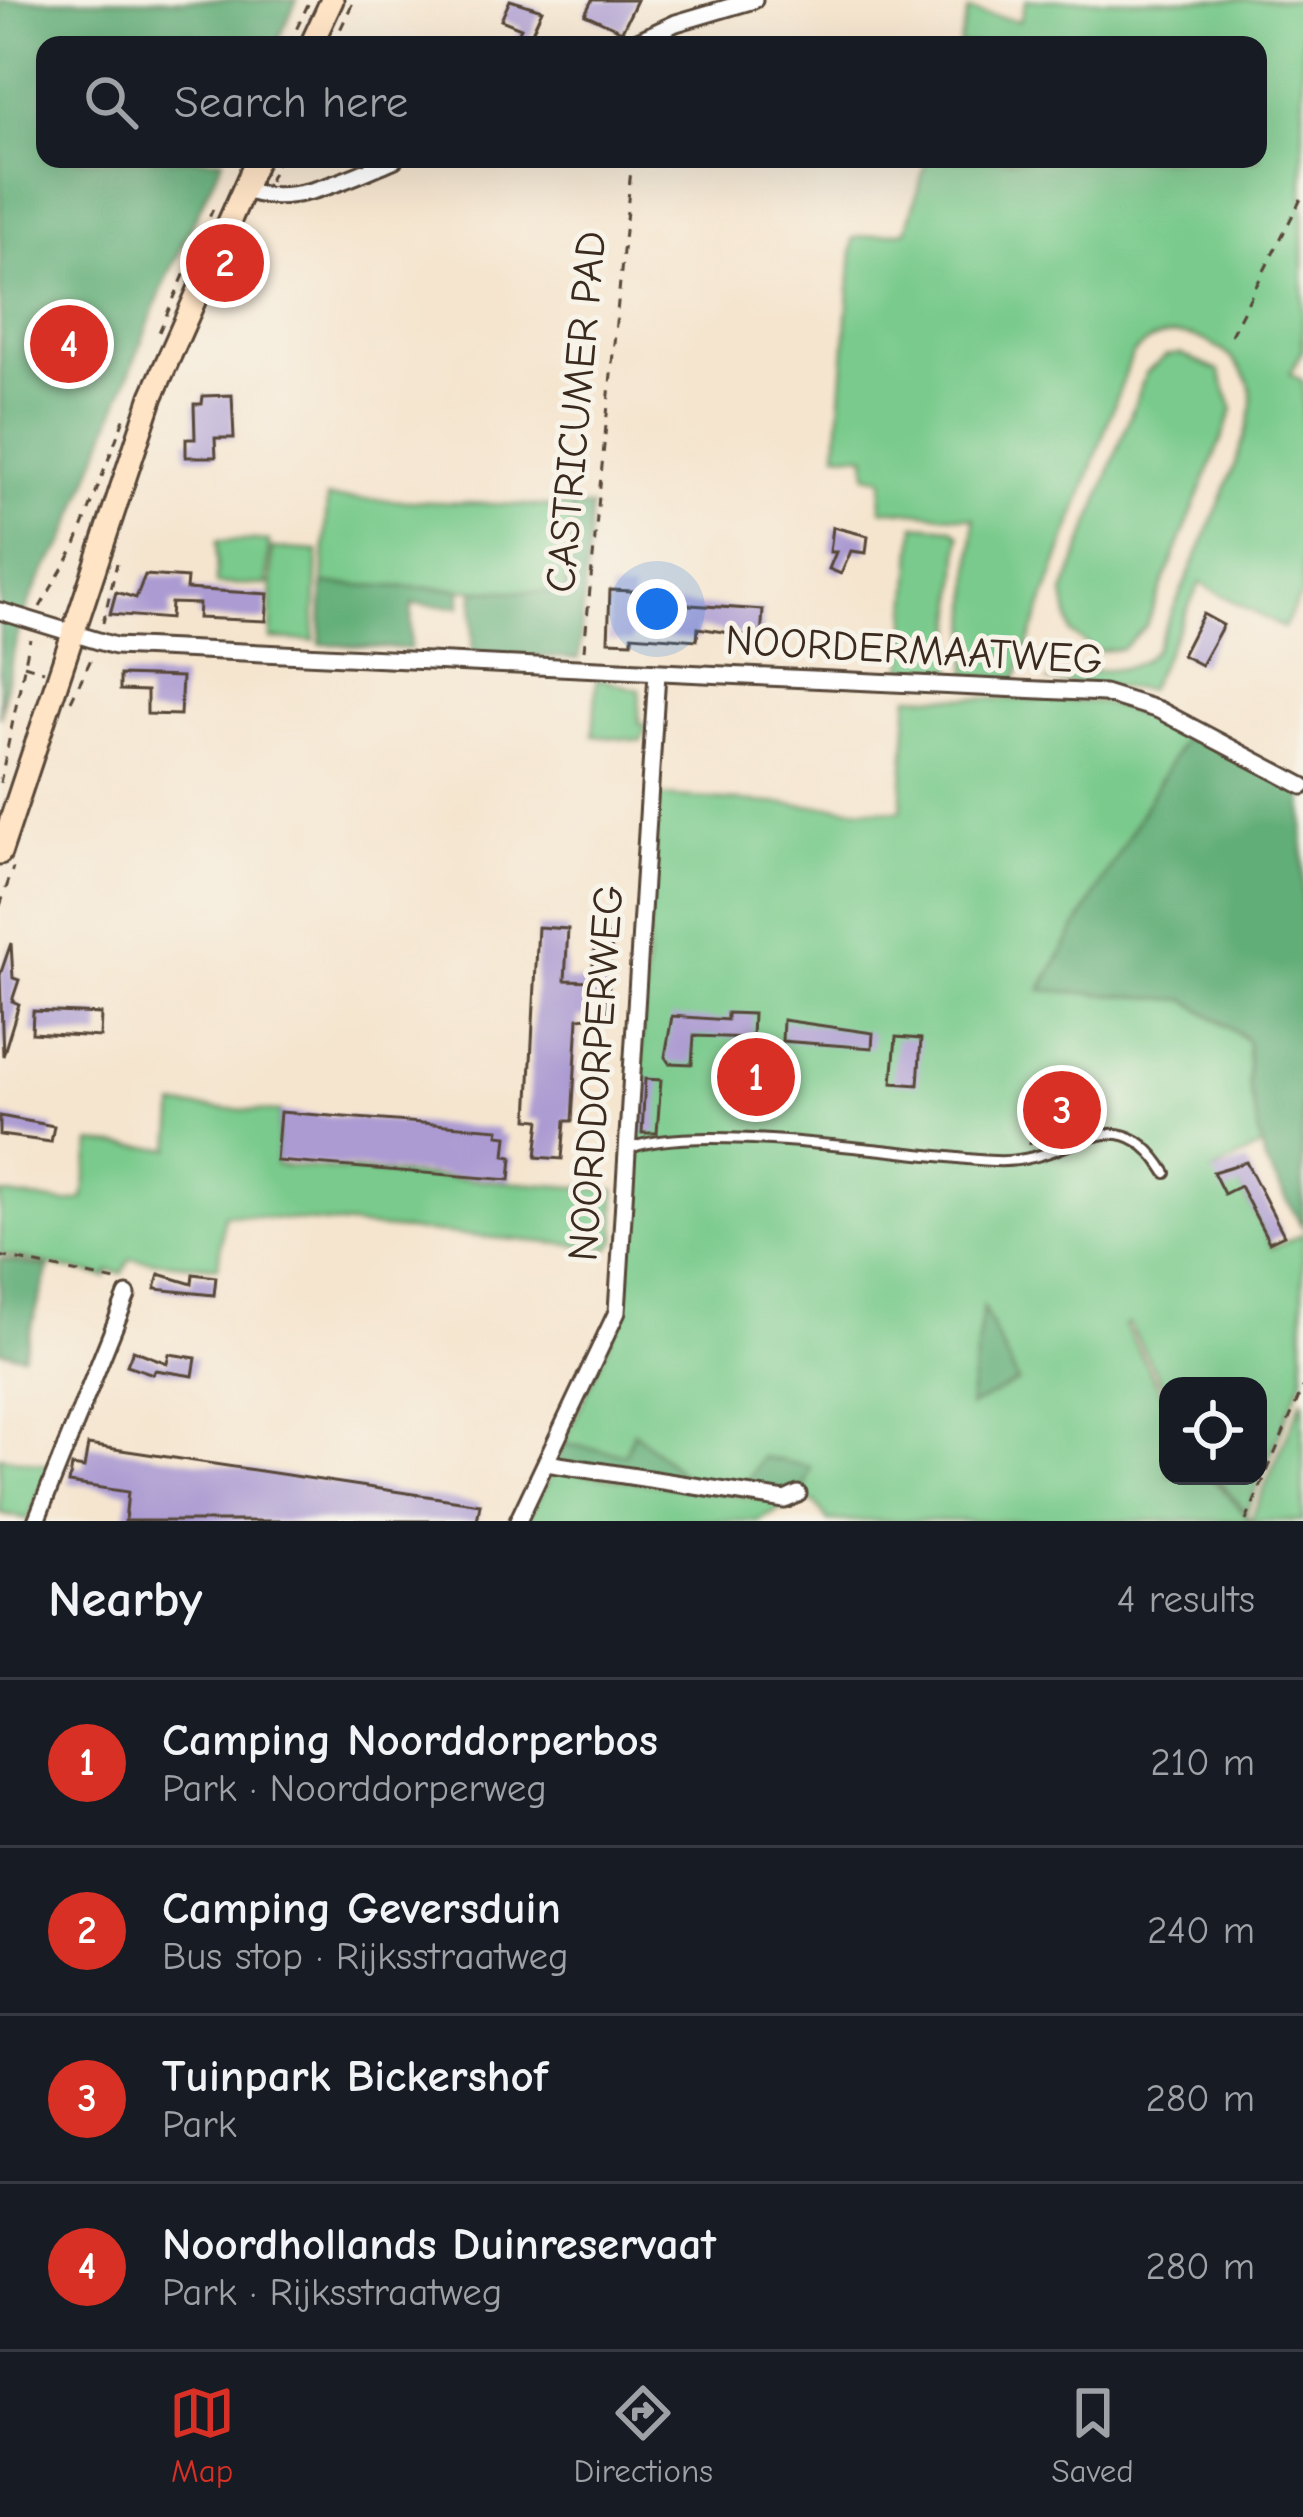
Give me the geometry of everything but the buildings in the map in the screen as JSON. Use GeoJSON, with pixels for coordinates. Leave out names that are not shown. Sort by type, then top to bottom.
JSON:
{"type":"FeatureCollection","features":[{"type":"Feature","properties":{"kind":"main road"},"geometry":{"type":"LineString","coordinates":[[315,36],[332,0]]}},
{"type":"Feature","properties":{"kind":"main road"},"geometry":{"type":"LineString","coordinates":[[0,853],[159,378],[253,168]]}},
{"type":"Feature","properties":{"kind":"street"},"geometry":{"type":"LineString","coordinates":[[648,36],[754,0]]}},
{"type":"Feature","properties":{"kind":"street"},"geometry":{"type":"LineString","coordinates":[[243,189],[261,197],[297,194],[370,168]]}},
{"type":"Feature","properties":{"kind":"street","name":"NOORDERMAATWEG"},"geometry":{"type":"LineString","coordinates":[[0,611],[98,644],[1104,694],[1159,710],[1303,786]]}},
{"type":"Feature","properties":{"kind":"street","name":"NOORDDORPERWEG"},"geometry":{"type":"LineString","coordinates":[[518,1521],[617,1312],[657,673]]}},
{"type":"Feature","properties":{"kind":"street"},"geometry":{"type":"LineString","coordinates":[[36,1521],[127,1295]]}},
{"type":"Feature","properties":{"kind":"street"},"geometry":{"type":"LineString","coordinates":[[546,1463],[785,1500],[798,1494]]}},
{"type":"Feature","properties":{"kind":"lane"},"geometry":{"type":"LineString","coordinates":[[625,1150],[647,1139],[731,1138],[1027,1160],[1101,1135],[1127,1132],[1149,1146],[1166,1173]]}},
{"type":"Feature","properties":{"kind":"path"},"geometry":{"type":"LineString","coordinates":[[293,36],[310,0]]}},
{"type":"Feature","properties":{"kind":"path"},"geometry":{"type":"LineString","coordinates":[[337,36],[354,0]]}},
{"type":"Feature","properties":{"kind":"path","name":"CASTRICUMER PAD"},"geometry":{"type":"LineString","coordinates":[[583,670],[631,168]]}},
{"type":"Feature","properties":{"kind":"path"},"geometry":{"type":"LineString","coordinates":[[1232,334],[1303,195]]}},
{"type":"Feature","properties":{"kind":"path"},"geometry":{"type":"LineString","coordinates":[[77,687],[98,644],[118,558]]}},
{"type":"Feature","properties":{"kind":"path"},"geometry":{"type":"LineString","coordinates":[[0,783],[34,623],[56,575]]}},
{"type":"Feature","properties":{"kind":"path"},"geometry":{"type":"LineString","coordinates":[[1016,1101],[1032,1103],[1027,1160]]}},
{"type":"Feature","properties":{"kind":"path"},"geometry":{"type":"LineString","coordinates":[[0,1256],[128,1283],[127,1295]]}},
{"type":"Feature","properties":{"kind":"path"},"geometry":{"type":"LineString","coordinates":[[1246,1521],[1303,1387]]}},
{"type":"Feature","properties":{"kind":"green space"},"geometry":{"type":"Polygon","coordinates":[[[0,0],[297,0],[280,36],[36,36],[36,168],[219,168],[162,289],[64,544],[29,604],[0,717],[0,0]]]}},
{"type":"Feature","properties":{"kind":"green space"},"geometry":{"type":"Polygon","coordinates":[[[1026,0],[1303,0],[1303,349],[1290,374],[1303,381],[1303,592],[1283,628],[1200,583],[1148,690],[1049,681],[1134,665],[1156,648],[1228,481],[1250,416],[1250,386],[1222,350],[1201,339],[1174,334],[1151,340],[1132,355],[1016,679],[967,676],[974,518],[881,509],[883,478],[867,475],[866,455],[837,453],[853,238],[906,231],[924,168],[1267,168],[1267,36],[961,36],[968,11],[1020,21],[1026,0]]]}},
{"type":"Feature","properties":{"kind":"green space"},"geometry":{"type":"Polygon","coordinates":[[[1180,354],[1219,371],[1233,410],[1146,626],[1122,649],[1097,651],[1071,633],[1064,594],[1146,373],[1166,356],[1180,354]]]}},
{"type":"Feature","properties":{"kind":"green space"},"geometry":{"type":"Polygon","coordinates":[[[327,498],[572,507],[566,594],[323,584],[327,498]]]}},
{"type":"Feature","properties":{"kind":"green space"},"geometry":{"type":"Polygon","coordinates":[[[572,507],[591,507],[579,659],[472,652],[474,590],[566,593],[572,507]]]}},
{"type":"Feature","properties":{"kind":"green space"},"geometry":{"type":"Polygon","coordinates":[[[915,525],[952,528],[960,535],[952,676],[903,673],[915,525]]]}},
{"type":"Feature","properties":{"kind":"green space"},"geometry":{"type":"Polygon","coordinates":[[[217,541],[269,541],[267,585],[216,584],[217,541]]]}},
{"type":"Feature","properties":{"kind":"green space"},"geometry":{"type":"Polygon","coordinates":[[[272,548],[318,551],[314,641],[271,639],[272,548]]]}},
{"type":"Feature","properties":{"kind":"green space"},"geometry":{"type":"Polygon","coordinates":[[[323,584],[460,589],[460,607],[412,604],[410,649],[320,644],[323,584]]]}},
{"type":"Feature","properties":{"kind":"green space"},"geometry":{"type":"Polygon","coordinates":[[[597,678],[640,690],[639,724],[647,725],[641,741],[593,736],[597,678]]]}},
{"type":"Feature","properties":{"kind":"green space"},"geometry":{"type":"Polygon","coordinates":[[[909,696],[1101,702],[1188,731],[1041,989],[1186,1000],[1248,1041],[1249,1084],[1262,1146],[1213,1172],[1240,1185],[1272,1248],[1303,1234],[1303,1378],[1267,1463],[1267,1377],[1159,1379],[1129,1324],[1125,1326],[1159,1388],[1159,1485],[1218,1485],[1251,1521],[828,1521],[815,1503],[806,1500],[555,1462],[622,1315],[658,796],[901,811],[909,696]]]}},
{"type":"Feature","properties":{"kind":"green space"},"geometry":{"type":"Polygon","coordinates":[[[1188,731],[1303,792],[1303,1228],[1265,1162],[1249,1084],[1248,1042],[1243,1036],[1186,1000],[1041,990],[1188,731]]]}},
{"type":"Feature","properties":{"kind":"green space"},"geometry":{"type":"Polygon","coordinates":[[[175,1106],[280,1112],[276,1165],[615,1190],[616,1240],[609,1248],[224,1214],[218,1267],[130,1259],[123,1273],[108,1271],[106,1277],[0,1254],[0,1194],[67,1203],[83,1199],[91,1143],[171,1149],[175,1106]]]}},
{"type":"Feature","properties":{"kind":"green space"},"geometry":{"type":"Polygon","coordinates":[[[0,1259],[49,1268],[23,1355],[0,1351],[0,1259]]]}},
{"type":"Feature","properties":{"kind":"green space"},"geometry":{"type":"Polygon","coordinates":[[[983,1307],[1018,1382],[969,1407],[983,1307]]]}},
{"type":"Feature","properties":{"kind":"green space"},"geometry":{"type":"Polygon","coordinates":[[[1303,1398],[1303,1521],[1251,1519],[1303,1398]]]}},
{"type":"Feature","properties":{"kind":"green space"},"geometry":{"type":"Polygon","coordinates":[[[634,1432],[691,1482],[555,1462],[564,1444],[625,1454],[634,1432]]]}},
{"type":"Feature","properties":{"kind":"green space"},"geometry":{"type":"Polygon","coordinates":[[[0,1456],[52,1466],[28,1519],[0,1513],[0,1456]]]}},
{"type":"Feature","properties":{"kind":"green space"},"geometry":{"type":"Polygon","coordinates":[[[763,1457],[811,1467],[803,1491],[782,1496],[741,1490],[763,1457]]]}},
{"type":"Feature","properties":{"kind":"green space"},"geometry":{"type":"Polygon","coordinates":[[[554,1470],[793,1503],[758,1521],[526,1521],[554,1470]]]}},
{"type":"Feature","properties":{"kind":"green space"},"geometry":{"type":"Polygon","coordinates":[[[1222,1485],[1258,1485],[1246,1513],[1222,1485]]]}},
{"type":"Feature","properties":{"kind":"place","name":"Camping Geversduin"},"geometry":{"type":"Point","coordinates":[225,263]}},
{"type":"Feature","properties":{"kind":"place","name":"Noordhollands Duinreservaat"},"geometry":{"type":"Point","coordinates":[69,344]}},
{"type":"Feature","properties":{"kind":"place","name":"Camping Noorddorperbos"},"geometry":{"type":"Point","coordinates":[756,1077]}},
{"type":"Feature","properties":{"kind":"place","name":"Tuinpark Bickershof"},"geometry":{"type":"Point","coordinates":[1062,1110]}}]}
